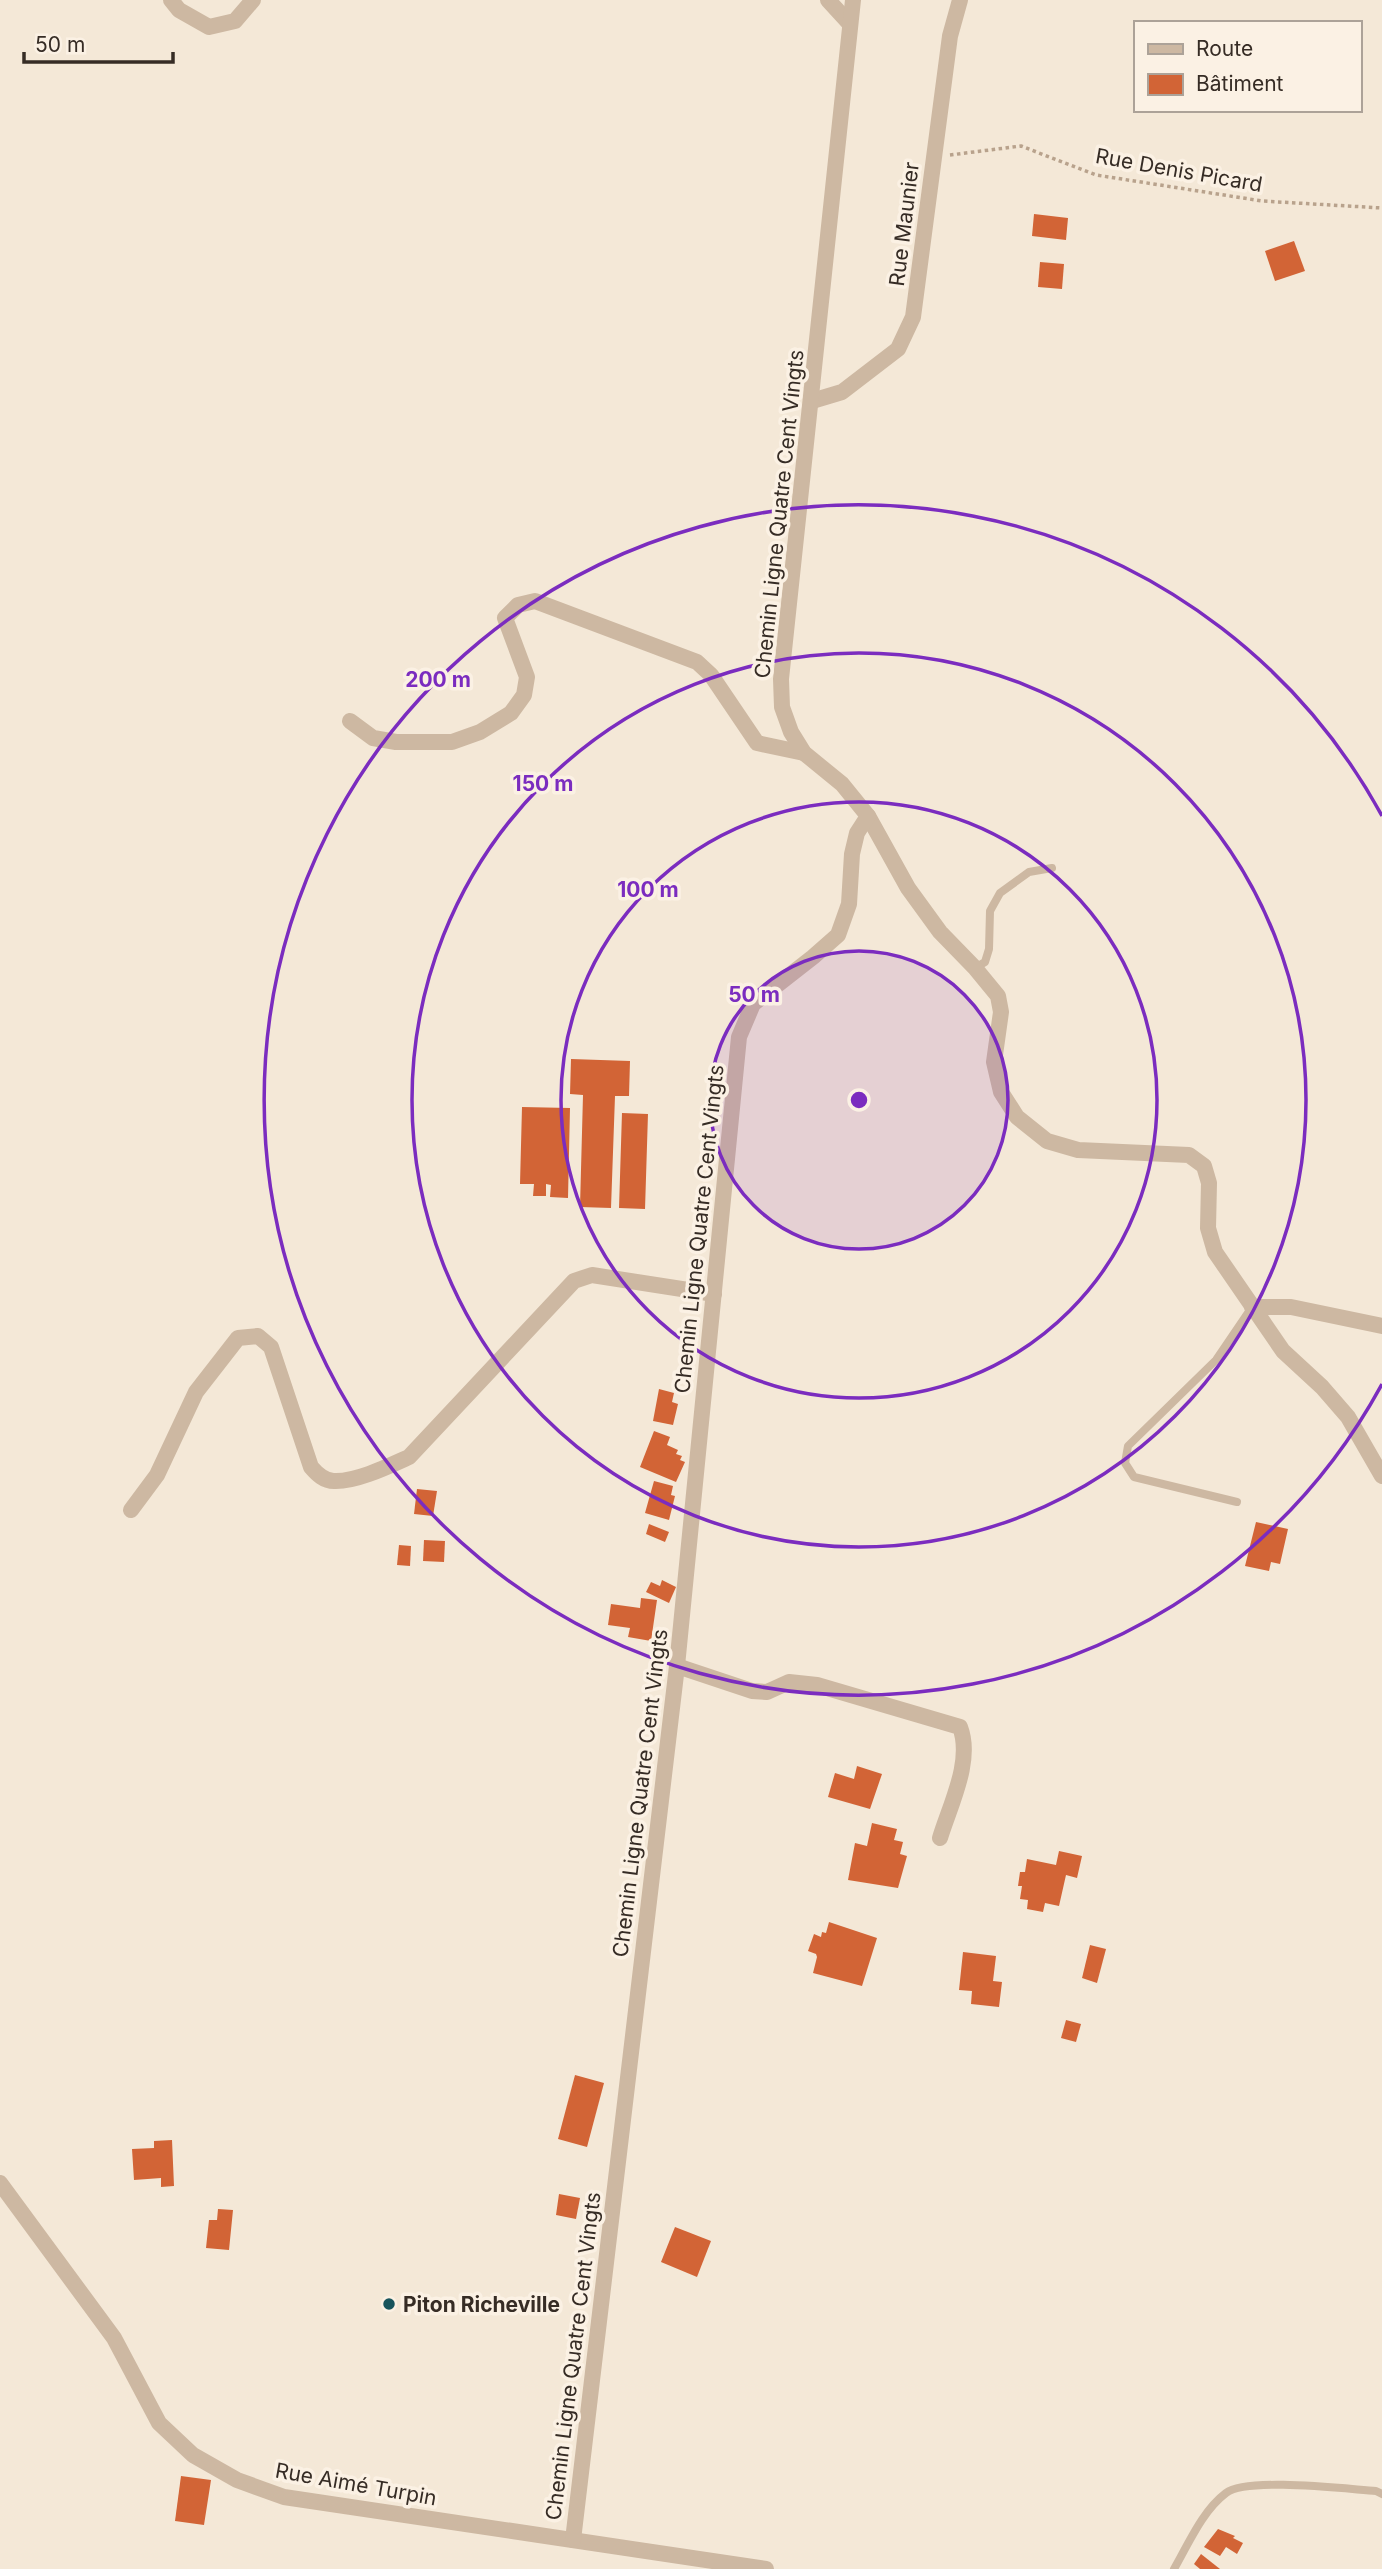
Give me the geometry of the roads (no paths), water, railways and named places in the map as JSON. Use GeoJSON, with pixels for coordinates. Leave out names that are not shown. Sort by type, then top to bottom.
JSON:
{"type":"FeatureCollection","features":[{"type":"Feature","properties":{"kind":"street"},"geometry":{"type":"LineString","coordinates":[[171,0],[179,10],[209,27],[235,21],[253,0]]}},
{"type":"Feature","properties":{"kind":"street"},"geometry":{"type":"LineString","coordinates":[[828,0],[850,24]]}},
{"type":"Feature","properties":{"kind":"street","name":"Chemin Ligne Quatre Cent Vingts"},"geometry":{"type":"LineString","coordinates":[[573,2540],[677,1666],[739,1037],[753,1004],[838,935],[849,904],[852,854],[857,833],[868,816],[842,784],[804,753],[791,732],[782,707],[781,678],[853,0]]}},
{"type":"Feature","properties":{"kind":"street","name":"Rue Maunier"},"geometry":{"type":"LineString","coordinates":[[812,401],[842,392],[898,349],[913,317],[950,36],[960,0]]}},
{"type":"Feature","properties":{"kind":"street"},"geometry":{"type":"LineString","coordinates":[[350,721],[373,738],[396,742],[452,741],[480,732],[511,713],[524,695],[527,677],[505,618],[518,605],[535,601],[697,662],[710,675],[757,743],[804,753]]}},
{"type":"Feature","properties":{"kind":"street"},"geometry":{"type":"LineString","coordinates":[[868,816],[908,888],[940,932],[998,996],[1001,1012],[995,1062],[1001,1092],[1017,1117],[1047,1141],[1079,1150],[1189,1155],[1204,1166],[1209,1183],[1208,1228],[1215,1252],[1283,1351],[1322,1387],[1348,1418],[1382,1476]]}},
{"type":"Feature","properties":{"kind":"street"},"geometry":{"type":"LineString","coordinates":[[131,1510],[157,1475],[196,1392],[238,1338],[258,1336],[271,1346],[311,1467],[320,1477],[333,1482],[373,1473],[409,1457],[574,1280],[592,1275],[714,1294]]}},
{"type":"Feature","properties":{"kind":"street"},"geometry":{"type":"LineString","coordinates":[[1252,1307],[1291,1307],[1382,1326]]}},
{"type":"Feature","properties":{"kind":"street"},"geometry":{"type":"LineString","coordinates":[[677,1666],[752,1691],[767,1692],[789,1682],[817,1685],[960,1727],[965,1739],[963,1764],[940,1838]]}},
{"type":"Feature","properties":{"kind":"street","name":"Rue Aimé Turpin"},"geometry":{"type":"LineString","coordinates":[[0,2183],[114,2338],[159,2423],[193,2455],[237,2480],[285,2497],[734,2567],[766,2569]]}},
{"type":"Feature","properties":{"kind":"lane"},"geometry":{"type":"LineString","coordinates":[[975,968],[985,962],[989,949],[990,911],[1000,893],[1029,872],[1052,868]]}},
{"type":"Feature","properties":{"kind":"lane"},"geometry":{"type":"LineString","coordinates":[[1237,1502],[1134,1477],[1125,1464],[1129,1446],[1216,1360],[1252,1307]]}},
{"type":"Feature","properties":{"kind":"lane"},"geometry":{"type":"LineString","coordinates":[[1174,2569],[1207,2514],[1227,2492],[1261,2485],[1376,2491],[1382,2494]]}},
{"type":"Feature","properties":{"kind":"place","name":"Piton Richeville"},"geometry":{"type":"Point","coordinates":[389,2304]}}]}
